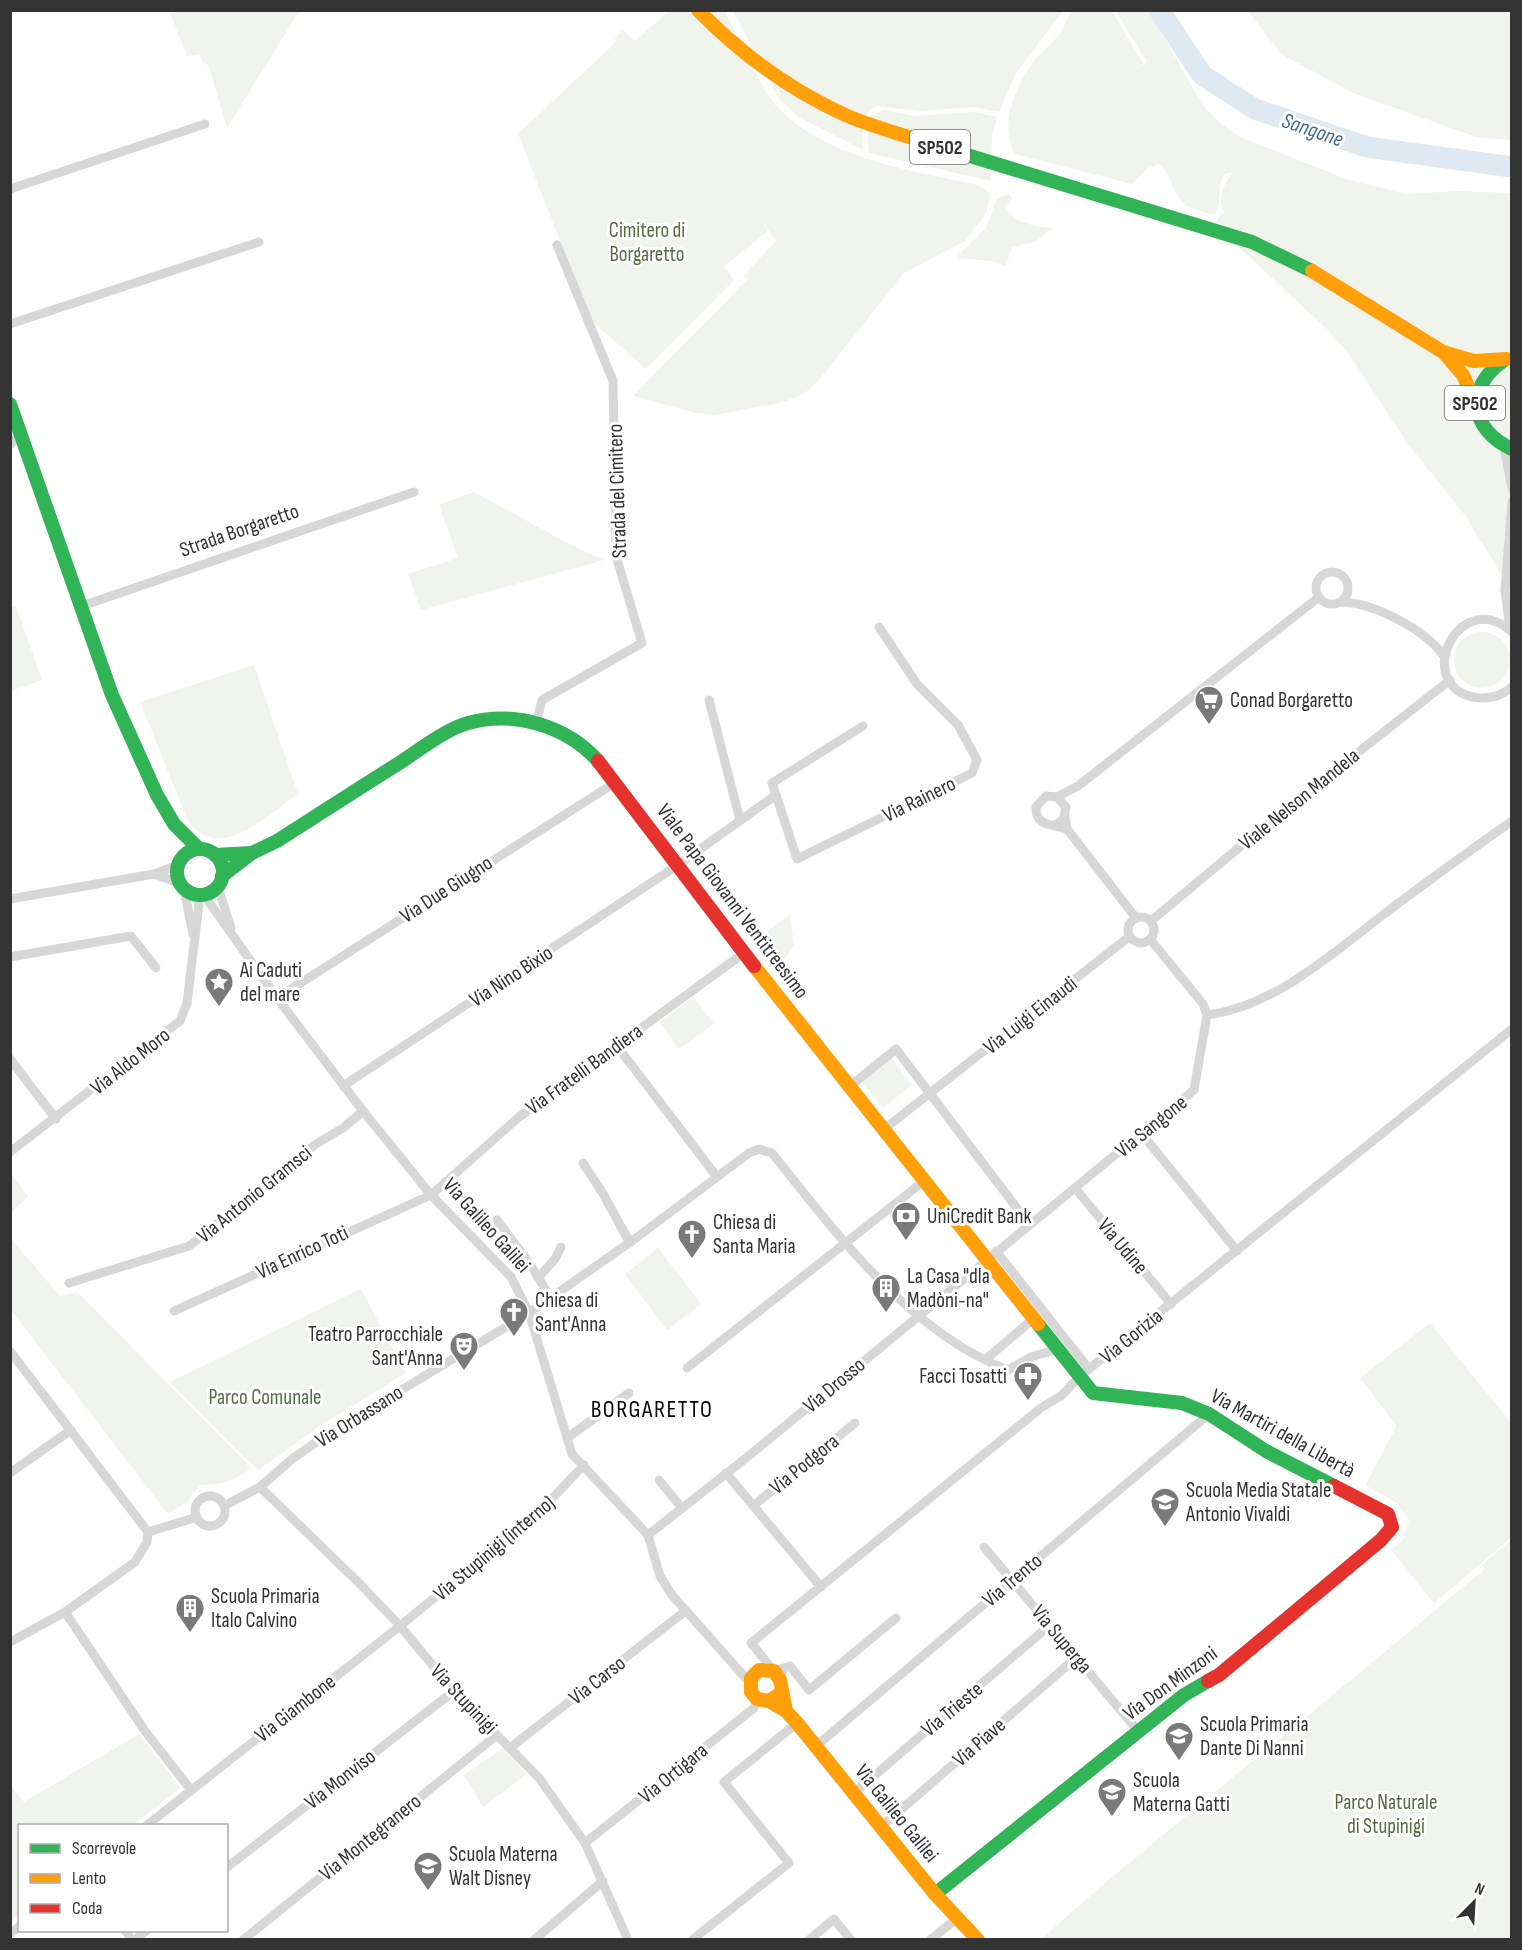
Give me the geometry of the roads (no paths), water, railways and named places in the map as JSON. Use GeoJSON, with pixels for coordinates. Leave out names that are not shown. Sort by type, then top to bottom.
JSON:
{"type":"FeatureCollection","features":[{"type":"Feature","properties":{"kind":"street","name":"SP502"},"geometry":{"type":"LineString","coordinates":[[698,10],[732,45],[758,65],[789,86],[845,116],[972,158],[1252,242],[1313,272],[1443,352],[1474,361],[1509,358]]}},
{"type":"Feature","properties":{"kind":"street"},"geometry":{"type":"LineString","coordinates":[[10,189],[206,124]]}},
{"type":"Feature","properties":{"kind":"street"},"geometry":{"type":"LineString","coordinates":[[10,324],[259,242]]}},
{"type":"Feature","properties":{"kind":"street","name":"Strada del Cimitero"},"geometry":{"type":"LineString","coordinates":[[536,724],[542,700],[642,643],[616,556],[612,381],[557,245]]}},
{"type":"Feature","properties":{"kind":"street","name":"SP502"},"geometry":{"type":"LineString","coordinates":[[1443,352],[1463,375],[1475,402],[1483,429],[1508,448]]}},
{"type":"Feature","properties":{"kind":"street","name":"SP502"},"geometry":{"type":"LineString","coordinates":[[1475,402],[1481,381],[1488,371],[1509,358]]}},
{"type":"Feature","properties":{"kind":"street"},"geometry":{"type":"LineString","coordinates":[[10,404],[79,608],[112,695],[157,795],[174,824],[200,849],[215,855],[221,864],[220,882],[202,895],[154,874]]}},
{"type":"Feature","properties":{"kind":"street"},"geometry":{"type":"LineString","coordinates":[[10,445],[21,433]]}},
{"type":"Feature","properties":{"kind":"street"},"geometry":{"type":"LineString","coordinates":[[1508,448],[1512,489]]}},
{"type":"Feature","properties":{"kind":"street","name":"Strada Borgaretto"},"geometry":{"type":"LineString","coordinates":[[79,608],[414,492]]}},
{"type":"Feature","properties":{"kind":"street"},"geometry":{"type":"LineString","coordinates":[[1511,631],[1505,590],[1512,502]]}},
{"type":"Feature","properties":{"kind":"street"},"geometry":{"type":"LineString","coordinates":[[1342,602],[1349,588],[1345,578],[1335,573],[1325,574],[1318,582],[1319,597],[1327,604],[1342,602],[1365,605],[1424,635],[1444,656]]}},
{"type":"Feature","properties":{"kind":"street"},"geometry":{"type":"LineString","coordinates":[[1067,829],[1055,825],[1044,825],[1036,812],[1042,799],[1057,797],[1078,786],[1319,597]]}},
{"type":"Feature","properties":{"kind":"street"},"geometry":{"type":"LineString","coordinates":[[1511,631],[1498,623],[1474,621],[1453,634],[1444,656],[1445,669],[1458,690],[1481,699],[1494,698],[1512,687]]}},
{"type":"Feature","properties":{"kind":"street","name":"Via Rainero"},"geometry":{"type":"LineString","coordinates":[[776,795],[797,859],[972,773],[977,760],[958,725],[917,684],[879,627]]}},
{"type":"Feature","properties":{"kind":"street","name":"Viale Nelson Mandela"},"geometry":{"type":"LineString","coordinates":[[1151,921],[1277,816],[1450,680]]}},
{"type":"Feature","properties":{"kind":"street"},"geometry":{"type":"LineString","coordinates":[[709,700],[740,820]]}},
{"type":"Feature","properties":{"kind":"street","name":"Viale Papa Giovanni Ventitreesimo"},"geometry":{"type":"LineString","coordinates":[[220,882],[252,853],[278,841],[414,753],[467,723],[507,718],[536,724],[569,736],[586,748],[616,782],[744,953],[883,1130],[924,1181],[991,1255],[1033,1319],[1058,1349],[1084,1373]]}},
{"type":"Feature","properties":{"kind":"street"},"geometry":{"type":"LineString","coordinates":[[678,865],[776,795],[772,783],[863,726]]}},
{"type":"Feature","properties":{"kind":"street","name":"Via Due Giugno"},"geometry":{"type":"LineString","coordinates":[[277,998],[616,782]]}},
{"type":"Feature","properties":{"kind":"street"},"geometry":{"type":"LineString","coordinates":[[1055,825],[1065,812],[1078,786]]}},
{"type":"Feature","properties":{"kind":"street"},"geometry":{"type":"LineString","coordinates":[[1057,797],[1065,812],[1067,829],[1136,918]]}},
{"type":"Feature","properties":{"kind":"street"},"geometry":{"type":"LineString","coordinates":[[1150,939],[1198,995],[1206,1015],[1229,1012],[1265,998],[1309,971],[1512,820]]}},
{"type":"Feature","properties":{"kind":"street"},"geometry":{"type":"LineString","coordinates":[[174,824],[182,886]]}},
{"type":"Feature","properties":{"kind":"street"},"geometry":{"type":"LineString","coordinates":[[10,899],[154,874],[180,862],[190,852],[200,849]]}},
{"type":"Feature","properties":{"kind":"street","name":"Viale Papa Giovanni Ventitreesimo"},"geometry":{"type":"LineString","coordinates":[[215,855],[252,853]]}},
{"type":"Feature","properties":{"kind":"street","name":"Via Nino Bixio"},"geometry":{"type":"LineString","coordinates":[[343,1086],[678,865]]}},
{"type":"Feature","properties":{"kind":"street","name":"Via Galileo Galilei"},"geometry":{"type":"LineString","coordinates":[[220,882],[232,930]]}},
{"type":"Feature","properties":{"kind":"street","name":"Via Aldo Moro"},"geometry":{"type":"LineString","coordinates":[[182,886],[194,935]]}},
{"type":"Feature","properties":{"kind":"street","name":"Via Galileo Galilei"},"geometry":{"type":"LineString","coordinates":[[202,895],[232,930],[277,998],[363,1111],[431,1195],[511,1277],[529,1313],[572,1454],[648,1535],[660,1576],[684,1612],[750,1683]]}},
{"type":"Feature","properties":{"kind":"street","name":"Via Aldo Moro"},"geometry":{"type":"LineString","coordinates":[[10,1152],[56,1119],[180,1021],[187,1003],[194,935],[202,895]]}},
{"type":"Feature","properties":{"kind":"street"},"geometry":{"type":"LineString","coordinates":[[198,917],[207,912],[218,915]]}},
{"type":"Feature","properties":{"kind":"street"},"geometry":{"type":"LineString","coordinates":[[1144,917],[1151,921],[1154,928],[1150,939],[1140,942],[1130,936],[1128,928],[1136,918],[1144,917]]}},
{"type":"Feature","properties":{"kind":"street"},"geometry":{"type":"LineString","coordinates":[[10,957],[131,936],[156,968]]}},
{"type":"Feature","properties":{"kind":"street","name":"Via Luigi Einaudi"},"geometry":{"type":"LineString","coordinates":[[883,1130],[1130,936]]}},
{"type":"Feature","properties":{"kind":"street","name":"Via Fratelli Bandiera"},"geometry":{"type":"LineString","coordinates":[[431,1195],[519,1117],[744,953]]}},
{"type":"Feature","properties":{"kind":"street","name":"Via Sangone"},"geometry":{"type":"LineString","coordinates":[[991,1255],[1194,1090],[1206,1015]]}},
{"type":"Feature","properties":{"kind":"street","name":"Via Gorizia"},"geometry":{"type":"LineString","coordinates":[[750,1643],[1041,1408],[1062,1395],[1084,1373],[1512,1029]]}},
{"type":"Feature","properties":{"kind":"street"},"geometry":{"type":"LineString","coordinates":[[617,1046],[717,1177],[749,1153],[759,1149],[772,1153],[844,1243],[917,1316],[985,1360],[1008,1370],[1031,1357],[1058,1349]]}},
{"type":"Feature","properties":{"kind":"street"},"geometry":{"type":"LineString","coordinates":[[849,1087],[896,1049],[1029,1224]]}},
{"type":"Feature","properties":{"kind":"street"},"geometry":{"type":"LineString","coordinates":[[10,1059],[56,1119]]}},
{"type":"Feature","properties":{"kind":"street","name":"Via Antonio Gramsci"},"geometry":{"type":"LineString","coordinates":[[69,1283],[189,1246],[316,1144],[343,1128],[363,1111]]}},
{"type":"Feature","properties":{"kind":"street"},"geometry":{"type":"LineString","coordinates":[[1142,1134],[1237,1251]]}},
{"type":"Feature","properties":{"kind":"street"},"geometry":{"type":"LineString","coordinates":[[582,1163],[602,1191],[630,1243]]}},
{"type":"Feature","properties":{"kind":"street","name":"Via Orbassano"},"geometry":{"type":"LineString","coordinates":[[148,1532],[197,1517],[206,1525],[216,1524],[223,1519],[225,1506],[260,1487],[292,1459],[325,1436],[529,1313],[630,1243],[717,1177]]}},
{"type":"Feature","properties":{"kind":"street"},"geometry":{"type":"LineString","coordinates":[[687,1368],[924,1181]]}},
{"type":"Feature","properties":{"kind":"street","name":"Via Udine"},"geometry":{"type":"LineString","coordinates":[[1075,1188],[1171,1304]]}},
{"type":"Feature","properties":{"kind":"street","name":"Via Enrico Toti"},"geometry":{"type":"LineString","coordinates":[[174,1311],[431,1195]]}},
{"type":"Feature","properties":{"kind":"street"},"geometry":{"type":"LineString","coordinates":[[497,1220],[550,1298]]}},
{"type":"Feature","properties":{"kind":"street"},"geometry":{"type":"LineString","coordinates":[[538,1278],[555,1259],[561,1247]]}},
{"type":"Feature","properties":{"kind":"street"},"geometry":{"type":"LineString","coordinates":[[991,1255],[1084,1373]]}},
{"type":"Feature","properties":{"kind":"street","name":"Via Drosso"},"geometry":{"type":"LineString","coordinates":[[648,1535],[991,1255]]}},
{"type":"Feature","properties":{"kind":"street"},"geometry":{"type":"LineString","coordinates":[[985,1360],[1033,1319]]}},
{"type":"Feature","properties":{"kind":"street"},"geometry":{"type":"LineString","coordinates":[[10,1351],[148,1532],[147,1542],[135,1562],[64,1612],[12,1638]]}},
{"type":"Feature","properties":{"kind":"street","name":"Via Martiri della Libertà"},"geometry":{"type":"LineString","coordinates":[[1084,1373],[1093,1393],[1182,1403],[1209,1414],[1266,1451],[1388,1514],[1392,1523]]}},
{"type":"Feature","properties":{"kind":"street"},"geometry":{"type":"LineString","coordinates":[[567,1438],[629,1393]]}},
{"type":"Feature","properties":{"kind":"street","name":"Via Trento"},"geometry":{"type":"LineString","coordinates":[[815,1747],[1209,1414]]}},
{"type":"Feature","properties":{"kind":"street","name":"Via Podgora"},"geometry":{"type":"LineString","coordinates":[[753,1506],[855,1423]]}},
{"type":"Feature","properties":{"kind":"street"},"geometry":{"type":"LineString","coordinates":[[10,1473],[71,1430]]}},
{"type":"Feature","properties":{"kind":"street","name":"Via Stupinigi (interno)"},"geometry":{"type":"LineString","coordinates":[[400,1626],[540,1511],[584,1465]]}},
{"type":"Feature","properties":{"kind":"street","name":"Via Podgora"},"geometry":{"type":"LineString","coordinates":[[726,1473],[821,1587]]}},
{"type":"Feature","properties":{"kind":"street"},"geometry":{"type":"LineString","coordinates":[[659,1480],[681,1507]]}},
{"type":"Feature","properties":{"kind":"street","name":"Via Stupinigi"},"geometry":{"type":"LineString","coordinates":[[260,1487],[400,1626],[454,1691],[538,1778],[585,1843],[628,1940]]}},
{"type":"Feature","properties":{"kind":"street"},"geometry":{"type":"LineString","coordinates":[[197,1517],[197,1504],[204,1497],[216,1497],[225,1506]]}},
{"type":"Feature","properties":{"kind":"street","name":"Via Don Minzoni"},"geometry":{"type":"LineString","coordinates":[[935,1894],[1184,1695],[1219,1675],[1387,1535],[1392,1523]]}},
{"type":"Feature","properties":{"kind":"street","name":"Via Superga"},"geometry":{"type":"LineString","coordinates":[[984,1547],[1138,1731]]}},
{"type":"Feature","properties":{"kind":"street"},"geometry":{"type":"LineString","coordinates":[[64,1612],[145,1731],[191,1790]]}},
{"type":"Feature","properties":{"kind":"street","name":"Via Carso"},"geometry":{"type":"LineString","coordinates":[[511,1748],[684,1612]]}},
{"type":"Feature","properties":{"kind":"street"},"geometry":{"type":"LineString","coordinates":[[774,1685],[759,1670],[753,1675],[750,1683],[751,1692],[774,1685],[790,1666],[809,1690],[896,1618]]}},
{"type":"Feature","properties":{"kind":"street","name":"Via Trieste"},"geometry":{"type":"LineString","coordinates":[[854,1792],[1050,1625]]}},
{"type":"Feature","properties":{"kind":"street","name":"Via Giambone"},"geometry":{"type":"LineString","coordinates":[[148,1824],[400,1626]]}},
{"type":"Feature","properties":{"kind":"street","name":"Via Galileo Galilei"},"geometry":{"type":"LineString","coordinates":[[750,1643],[786,1711],[935,1894],[978,1940]]}},
{"type":"Feature","properties":{"kind":"street","name":"Via Piave"},"geometry":{"type":"LineString","coordinates":[[881,1827],[1077,1657]]}},
{"type":"Feature","properties":{"kind":"street","name":"Via Ortigara"},"geometry":{"type":"LineString","coordinates":[[585,1843],[754,1708],[774,1685]]}},
{"type":"Feature","properties":{"kind":"street","name":"Via Monviso"},"geometry":{"type":"LineString","coordinates":[[228,1866],[454,1691]]}},
{"type":"Feature","properties":{"kind":"street"},"geometry":{"type":"LineString","coordinates":[[692,1940],[789,1863],[724,1782],[796,1724]]}},
{"type":"Feature","properties":{"kind":"street","name":"Via Montegranero"},"geometry":{"type":"LineString","coordinates":[[243,1940],[497,1735]]}},
{"type":"Feature","properties":{"kind":"street"},"geometry":{"type":"LineString","coordinates":[[534,1940],[603,1881]]}},
{"type":"Feature","properties":{"kind":"street"},"geometry":{"type":"LineString","coordinates":[[809,1940],[834,1919],[851,1940]]}},
{"type":"Feature","properties":{"kind":"street"},"geometry":{"type":"LineString","coordinates":[[930,1940],[956,1919]]}},
{"type":"Feature","properties":{"kind":"waterway","name":"Sangone"},"geometry":{"type":"LineString","coordinates":[[1159,10],[1202,75],[1255,109],[1367,147],[1512,167]]}},
{"type":"Feature","properties":{"kind":"place","name":"Conad Borgaretto"},"geometry":{"type":"Point","coordinates":[1209,726]}},
{"type":"Feature","properties":{"kind":"place","name":"Ai Caduti del mare"},"geometry":{"type":"Point","coordinates":[219,1008]}},
{"type":"Feature","properties":{"kind":"place","name":"UniCredit Bank"},"geometry":{"type":"Point","coordinates":[906,1242]}},
{"type":"Feature","properties":{"kind":"place","name":"Chiesa di Santa Maria"},"geometry":{"type":"Point","coordinates":[692,1260]}},
{"type":"Feature","properties":{"kind":"place","name":"La Casa \"dla Madòni-na\""},"geometry":{"type":"Point","coordinates":[886,1314]}},
{"type":"Feature","properties":{"kind":"place","name":"Chiesa di Sant'Anna"},"geometry":{"type":"Point","coordinates":[514,1338]}},
{"type":"Feature","properties":{"kind":"place","name":"Teatro Parrocchiale Sant'Anna"},"geometry":{"type":"Point","coordinates":[464,1372]}},
{"type":"Feature","properties":{"kind":"place","name":"Facci Tosatti"},"geometry":{"type":"Point","coordinates":[1028,1402]}},
{"type":"Feature","properties":{"kind":"place","name":"Scuola Media Statale Antonio Vivaldi"},"geometry":{"type":"Point","coordinates":[1165,1528]}},
{"type":"Feature","properties":{"kind":"place","name":"Scuola Primaria Italo Calvino"},"geometry":{"type":"Point","coordinates":[190,1634]}},
{"type":"Feature","properties":{"kind":"place","name":"Scuola Primaria Dante Di Nanni"},"geometry":{"type":"Point","coordinates":[1179,1762]}},
{"type":"Feature","properties":{"kind":"place","name":"Scuola Materna Gatti"},"geometry":{"type":"Point","coordinates":[1112,1818]}},
{"type":"Feature","properties":{"kind":"place","name":"Scuola Materna Walt Disney"},"geometry":{"type":"Point","coordinates":[428,1892]}},
{"type":"Feature","properties":{"kind":"district","name":"BORGARETTO"},"geometry":{"type":"Point","coordinates":[652,1409]}},
{"type":"Feature","properties":{"kind":"park label","name":"Cimitero di Borgaretto"},"geometry":{"type":"Point","coordinates":[647,242]}},
{"type":"Feature","properties":{"kind":"park label","name":"Parco Comunale"},"geometry":{"type":"Point","coordinates":[265,1397]}},
{"type":"Feature","properties":{"kind":"park label","name":"Parco Naturale di Stupinigi"},"geometry":{"type":"Point","coordinates":[1386,1814]}}]}
